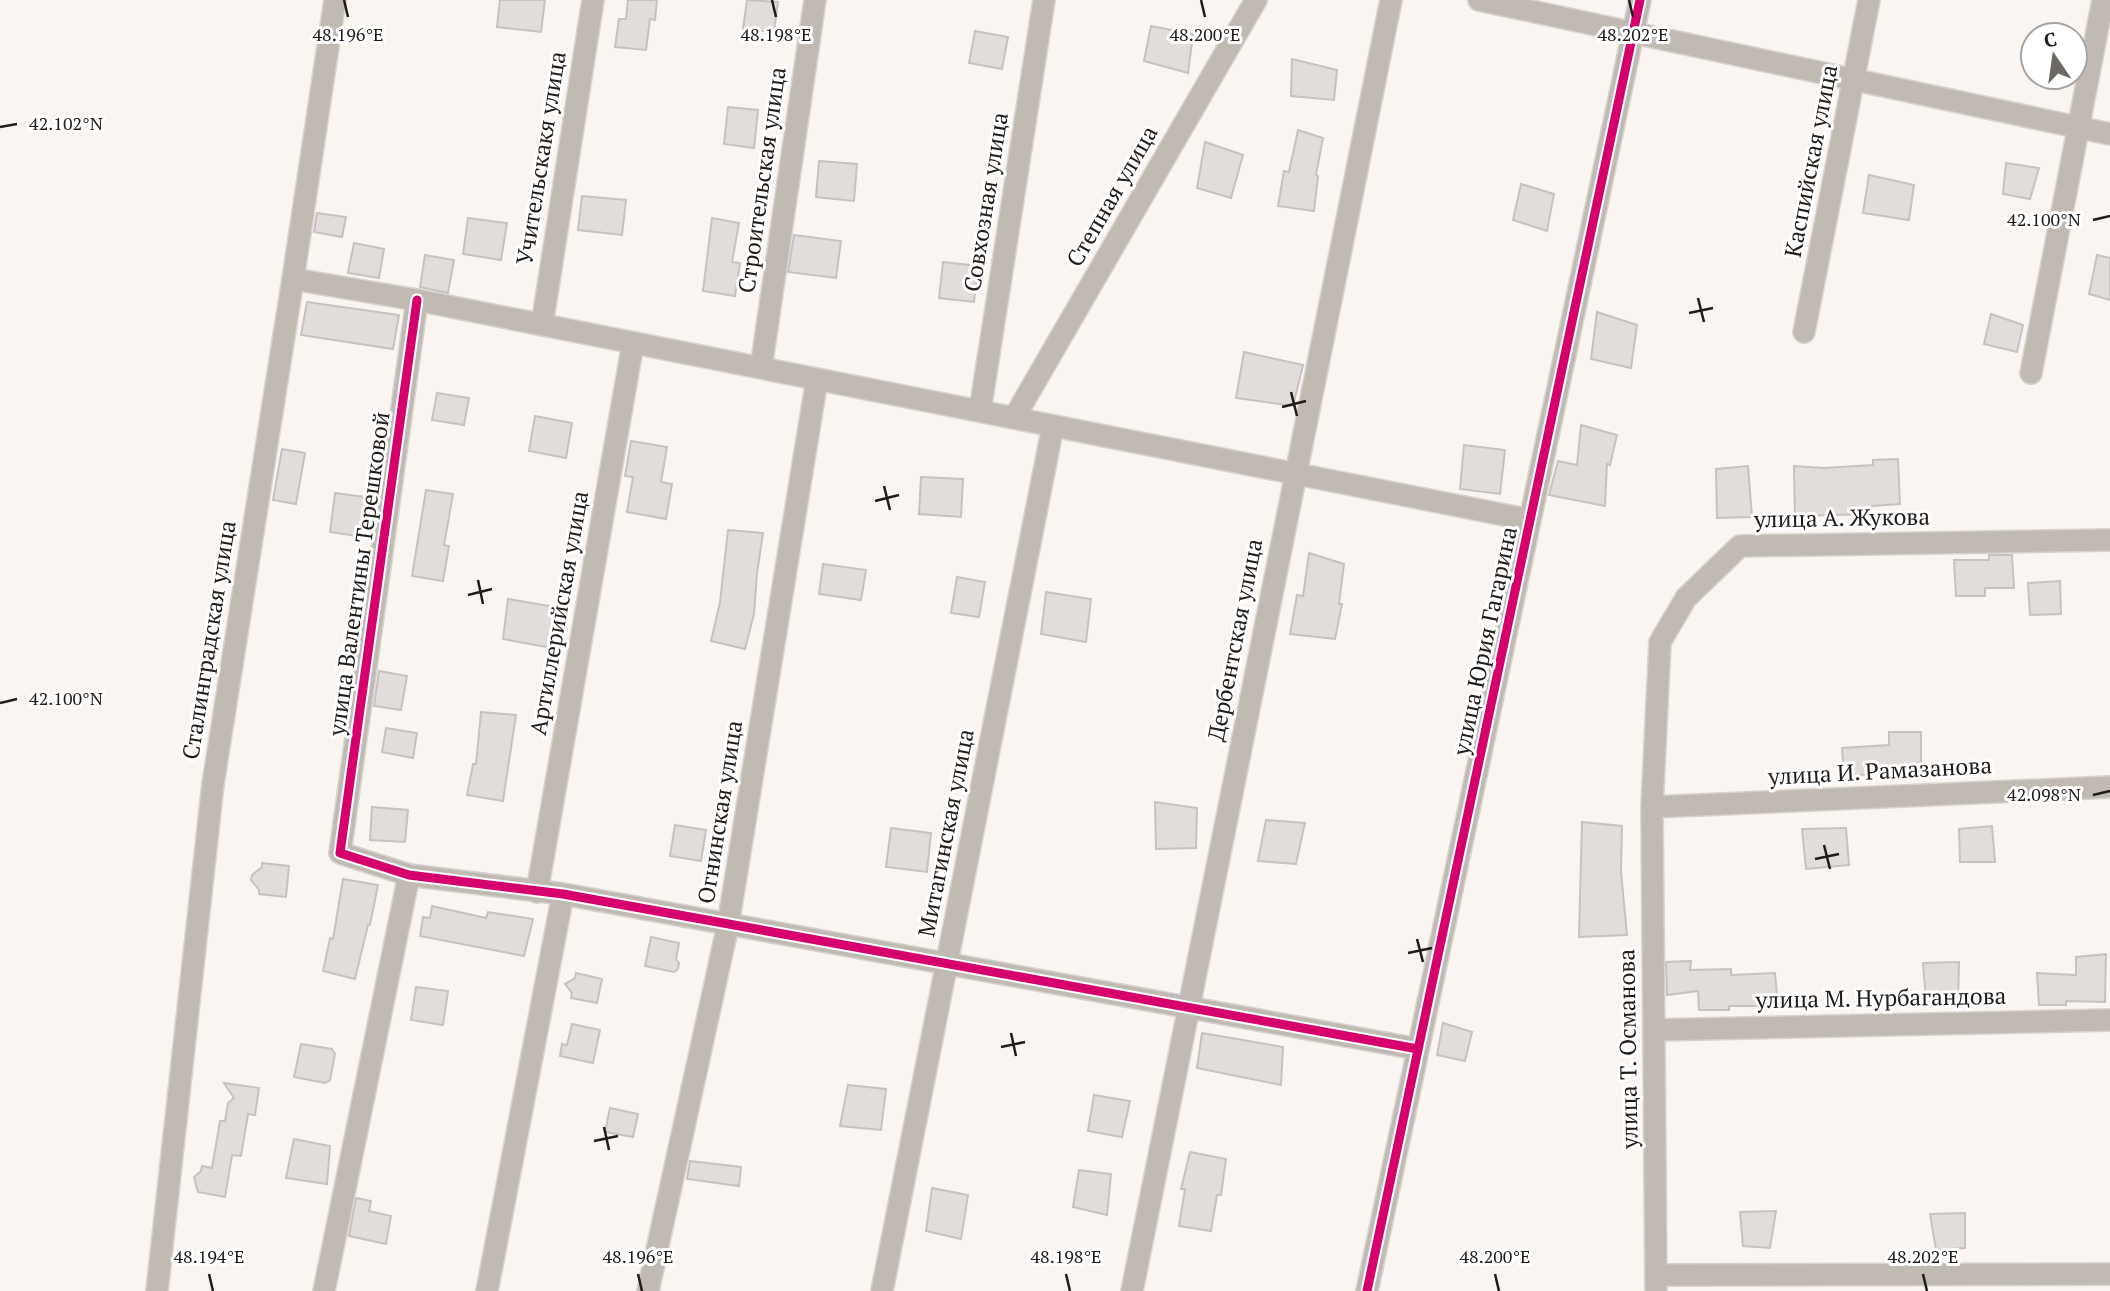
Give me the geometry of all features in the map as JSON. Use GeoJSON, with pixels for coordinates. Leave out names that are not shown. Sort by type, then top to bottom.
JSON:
{"type":"FeatureCollection","features":[{"type":"Feature","properties":{"kind":"street","name":"Сталинградская улица"},"geometry":{"type":"LineString","coordinates":[[158,1291],[213,784],[335,0]]}},
{"type":"Feature","properties":{"kind":"street","name":"Учительскакя улица"},"geometry":{"type":"LineString","coordinates":[[542,325],[593,0]]}},
{"type":"Feature","properties":{"kind":"street","name":"Строительская улица"},"geometry":{"type":"LineString","coordinates":[[761,368],[815,0]]}},
{"type":"Feature","properties":{"kind":"street","name":"Совхозная улица"},"geometry":{"type":"LineString","coordinates":[[980,411],[1044,0]]}},
{"type":"Feature","properties":{"kind":"street","name":"Степная улица"},"geometry":{"type":"LineString","coordinates":[[1014,418],[1256,0]]}},
{"type":"Feature","properties":{"kind":"street","name":"Дербентская улица"},"geometry":{"type":"LineString","coordinates":[[1132,1291],[1391,0]]}},
{"type":"Feature","properties":{"kind":"street"},"geometry":{"type":"LineString","coordinates":[[1479,0],[2110,134]]}},
{"type":"Feature","properties":{"kind":"street","name":"улица Юрия Гагарина"},"geometry":{"type":"LineString","coordinates":[[1367,1291],[1640,0]]}},
{"type":"Feature","properties":{"kind":"street","name":"Каспийская улица"},"geometry":{"type":"LineString","coordinates":[[1804,332],[1869,0]]}},
{"type":"Feature","properties":{"kind":"street"},"geometry":{"type":"LineString","coordinates":[[2031,373],[2103,0]]}},
{"type":"Feature","properties":{"kind":"street"},"geometry":{"type":"LineString","coordinates":[[293,279],[417,300],[1530,520]]}},
{"type":"Feature","properties":{"kind":"street","name":"улица Валентины Терешковой"},"geometry":{"type":"LineString","coordinates":[[409,875],[340,853],[417,300]]}},
{"type":"Feature","properties":{"kind":"street","name":"Артиллерийская улица"},"geometry":{"type":"LineString","coordinates":[[537,892],[632,343]]}},
{"type":"Feature","properties":{"kind":"street","name":"Огнинская улица"},"geometry":{"type":"LineString","coordinates":[[648,1291],[728,925],[817,379]]}},
{"type":"Feature","properties":{"kind":"street","name":"Митагинская улица"},"geometry":{"type":"LineString","coordinates":[[882,1291],[1053,426]]}},
{"type":"Feature","properties":{"kind":"street","name":"улица А. Жукова"},"geometry":{"type":"LineString","coordinates":[[1652,807],[1660,642],[1686,598],[1740,546],[2110,540]]}},
{"type":"Feature","properties":{"kind":"street","name":"улица И. Рамазанова"},"geometry":{"type":"LineString","coordinates":[[1652,807],[2110,787]]}},
{"type":"Feature","properties":{"kind":"street","name":"улица Т. Османова"},"geometry":{"type":"LineString","coordinates":[[1652,807],[1656,1283]]}},
{"type":"Feature","properties":{"kind":"street"},"geometry":{"type":"LineString","coordinates":[[324,1291],[409,875],[564,894],[1418,1049]]}},
{"type":"Feature","properties":{"kind":"street"},"geometry":{"type":"LineString","coordinates":[[487,1291],[564,894]]}},
{"type":"Feature","properties":{"kind":"street","name":"улица М. Нурбагандова"},"geometry":{"type":"LineString","coordinates":[[1654,1030],[2110,1020]]}},
{"type":"Feature","properties":{"kind":"street"},"geometry":{"type":"LineString","coordinates":[[1656,1283],[2110,1273]]}},
{"type":"Feature","properties":{"kind":"building"},"geometry":{"type":"Polygon","coordinates":[[[500,0],[545,0],[541,32],[497,27],[500,0]]]}},
{"type":"Feature","properties":{"kind":"building"},"geometry":{"type":"Polygon","coordinates":[[[628,0],[657,0],[655,20],[650,19],[646,50],[615,47],[619,19],[626,19],[628,0]]]}},
{"type":"Feature","properties":{"kind":"building"},"geometry":{"type":"Polygon","coordinates":[[[747,0],[778,2],[774,32],[743,29],[747,0]]]}},
{"type":"Feature","properties":{"kind":"building"},"geometry":{"type":"Polygon","coordinates":[[[1151,26],[1193,34],[1188,73],[1144,61],[1151,26]]]}},
{"type":"Feature","properties":{"kind":"building"},"geometry":{"type":"Polygon","coordinates":[[[975,31],[1008,37],[1002,69],[969,63],[975,31]]]}},
{"type":"Feature","properties":{"kind":"building"},"geometry":{"type":"Polygon","coordinates":[[[1292,59],[1337,70],[1334,100],[1291,96],[1292,59]]]}},
{"type":"Feature","properties":{"kind":"building"},"geometry":{"type":"Polygon","coordinates":[[[728,107],[758,110],[754,148],[724,144],[728,107]]]}},
{"type":"Feature","properties":{"kind":"building"},"geometry":{"type":"Polygon","coordinates":[[[1298,130],[1323,138],[1316,175],[1314,211],[1278,206],[1284,171],[1289,172],[1298,130]]]}},
{"type":"Feature","properties":{"kind":"building"},"geometry":{"type":"Polygon","coordinates":[[[1205,142],[1243,155],[1231,198],[1197,188],[1205,142]]]}},
{"type":"Feature","properties":{"kind":"building"},"geometry":{"type":"Polygon","coordinates":[[[819,161],[857,164],[854,201],[816,197],[819,161]]]}},
{"type":"Feature","properties":{"kind":"building"},"geometry":{"type":"Polygon","coordinates":[[[2006,163],[2039,168],[2030,199],[2003,194],[2006,163]]]}},
{"type":"Feature","properties":{"kind":"building"},"geometry":{"type":"Polygon","coordinates":[[[1869,175],[1914,185],[1909,220],[1863,213],[1869,175]]]}},
{"type":"Feature","properties":{"kind":"building"},"geometry":{"type":"Polygon","coordinates":[[[1521,184],[1554,194],[1547,231],[1513,220],[1521,184]]]}},
{"type":"Feature","properties":{"kind":"building"},"geometry":{"type":"Polygon","coordinates":[[[582,196],[626,200],[622,235],[578,230],[582,196]]]}},
{"type":"Feature","properties":{"kind":"building"},"geometry":{"type":"Polygon","coordinates":[[[317,213],[346,217],[342,237],[314,232],[317,213]]]}},
{"type":"Feature","properties":{"kind":"building"},"geometry":{"type":"Polygon","coordinates":[[[468,218],[507,223],[501,260],[463,254],[468,218]]]}},
{"type":"Feature","properties":{"kind":"building"},"geometry":{"type":"Polygon","coordinates":[[[712,218],[739,223],[732,262],[740,263],[735,296],[703,291],[712,218]]]}},
{"type":"Feature","properties":{"kind":"building"},"geometry":{"type":"Polygon","coordinates":[[[794,235],[841,241],[836,278],[788,272],[794,235]]]}},
{"type":"Feature","properties":{"kind":"building"},"geometry":{"type":"Polygon","coordinates":[[[354,243],[384,249],[379,278],[348,273],[354,243]]]}},
{"type":"Feature","properties":{"kind":"building"},"geometry":{"type":"Polygon","coordinates":[[[425,255],[454,260],[448,293],[420,287],[425,255]]]}},
{"type":"Feature","properties":{"kind":"building"},"geometry":{"type":"Polygon","coordinates":[[[2097,255],[2110,258],[2110,300],[2089,294],[2097,255]]]}},
{"type":"Feature","properties":{"kind":"building"},"geometry":{"type":"Polygon","coordinates":[[[943,262],[978,266],[974,302],[939,298],[943,262]]]}},
{"type":"Feature","properties":{"kind":"building"},"geometry":{"type":"Polygon","coordinates":[[[307,302],[399,315],[393,349],[301,335],[307,302]]]}},
{"type":"Feature","properties":{"kind":"building"},"geometry":{"type":"Polygon","coordinates":[[[1597,312],[1637,325],[1631,368],[1591,359],[1597,312]]]}},
{"type":"Feature","properties":{"kind":"building"},"geometry":{"type":"Polygon","coordinates":[[[1991,314],[2023,325],[2017,352],[1984,344],[1991,314]]]}},
{"type":"Feature","properties":{"kind":"building"},"geometry":{"type":"Polygon","coordinates":[[[1244,352],[1303,365],[1293,406],[1236,398],[1244,352]]]}},
{"type":"Feature","properties":{"kind":"building"},"geometry":{"type":"Polygon","coordinates":[[[437,393],[469,398],[464,425],[432,420],[437,393]]]}},
{"type":"Feature","properties":{"kind":"building"},"geometry":{"type":"Polygon","coordinates":[[[535,416],[572,423],[566,458],[529,451],[535,416]]]}},
{"type":"Feature","properties":{"kind":"building"},"geometry":{"type":"Polygon","coordinates":[[[1581,425],[1617,435],[1610,465],[1607,464],[1605,506],[1549,495],[1558,461],[1577,465],[1581,425]]]}},
{"type":"Feature","properties":{"kind":"building"},"geometry":{"type":"Polygon","coordinates":[[[631,441],[667,447],[661,482],[672,484],[666,519],[627,512],[633,477],[625,476],[631,441]]]}},
{"type":"Feature","properties":{"kind":"building"},"geometry":{"type":"Polygon","coordinates":[[[1464,445],[1505,450],[1500,494],[1460,489],[1464,445]]]}},
{"type":"Feature","properties":{"kind":"building"},"geometry":{"type":"Polygon","coordinates":[[[282,449],[305,453],[296,504],[273,500],[282,449]]]}},
{"type":"Feature","properties":{"kind":"building"},"geometry":{"type":"Polygon","coordinates":[[[1898,459],[1900,504],[1872,506],[1872,514],[1795,516],[1794,466],[1824,468],[1873,465],[1873,460],[1898,459]]]}},
{"type":"Feature","properties":{"kind":"building"},"geometry":{"type":"Polygon","coordinates":[[[1748,466],[1752,517],[1717,518],[1716,469],[1748,466]]]}},
{"type":"Feature","properties":{"kind":"building"},"geometry":{"type":"Polygon","coordinates":[[[921,477],[963,479],[961,517],[919,514],[921,477]]]}},
{"type":"Feature","properties":{"kind":"building"},"geometry":{"type":"Polygon","coordinates":[[[426,490],[453,494],[444,545],[449,546],[443,581],[412,576],[426,490]]]}},
{"type":"Feature","properties":{"kind":"building"},"geometry":{"type":"Polygon","coordinates":[[[335,493],[374,498],[370,538],[330,532],[335,493]]]}},
{"type":"Feature","properties":{"kind":"building"},"geometry":{"type":"Polygon","coordinates":[[[728,530],[763,533],[754,614],[745,649],[711,641],[720,602],[728,530]]]}},
{"type":"Feature","properties":{"kind":"building"},"geometry":{"type":"Polygon","coordinates":[[[1309,553],[1344,564],[1339,604],[1342,604],[1335,639],[1290,634],[1297,595],[1303,596],[1309,553]]]}},
{"type":"Feature","properties":{"kind":"building"},"geometry":{"type":"Polygon","coordinates":[[[1989,555],[2012,555],[2014,588],[1985,588],[1985,596],[1956,596],[1954,560],[1989,560],[1989,555]]]}},
{"type":"Feature","properties":{"kind":"building"},"geometry":{"type":"Polygon","coordinates":[[[823,564],[866,570],[861,600],[819,594],[823,564]]]}},
{"type":"Feature","properties":{"kind":"building"},"geometry":{"type":"Polygon","coordinates":[[[957,577],[985,582],[979,617],[951,613],[957,577]]]}},
{"type":"Feature","properties":{"kind":"building"},"geometry":{"type":"Polygon","coordinates":[[[2060,581],[2061,614],[2030,615],[2028,583],[2060,581]]]}},
{"type":"Feature","properties":{"kind":"building"},"geometry":{"type":"Polygon","coordinates":[[[1046,592],[1091,599],[1086,642],[1041,634],[1046,592]]]}},
{"type":"Feature","properties":{"kind":"building"},"geometry":{"type":"Polygon","coordinates":[[[508,599],[556,607],[552,648],[503,639],[508,599]]]}},
{"type":"Feature","properties":{"kind":"building"},"geometry":{"type":"Polygon","coordinates":[[[379,671],[407,676],[401,710],[374,706],[379,671]]]}},
{"type":"Feature","properties":{"kind":"building"},"geometry":{"type":"Polygon","coordinates":[[[481,712],[516,715],[503,801],[467,795],[473,764],[476,764],[481,712]]]}},
{"type":"Feature","properties":{"kind":"building"},"geometry":{"type":"Polygon","coordinates":[[[386,728],[417,733],[413,758],[382,752],[386,728]]]}},
{"type":"Feature","properties":{"kind":"building"},"geometry":{"type":"Polygon","coordinates":[[[1889,732],[1921,732],[1921,771],[1844,776],[1842,748],[1889,745],[1889,732]]]}},
{"type":"Feature","properties":{"kind":"building"},"geometry":{"type":"Polygon","coordinates":[[[1155,802],[1197,808],[1196,848],[1156,849],[1155,802]]]}},
{"type":"Feature","properties":{"kind":"building"},"geometry":{"type":"Polygon","coordinates":[[[372,807],[408,810],[405,842],[370,840],[372,807]]]}},
{"type":"Feature","properties":{"kind":"building"},"geometry":{"type":"Polygon","coordinates":[[[1266,820],[1305,823],[1296,864],[1258,861],[1266,820]]]}},
{"type":"Feature","properties":{"kind":"building"},"geometry":{"type":"Polygon","coordinates":[[[1582,822],[1622,826],[1621,872],[1627,935],[1579,937],[1582,822]]]}},
{"type":"Feature","properties":{"kind":"building"},"geometry":{"type":"Polygon","coordinates":[[[675,825],[706,830],[701,861],[670,856],[675,825]]]}},
{"type":"Feature","properties":{"kind":"building"},"geometry":{"type":"Polygon","coordinates":[[[1992,826],[1995,862],[1960,862],[1959,829],[1992,826]]]}},
{"type":"Feature","properties":{"kind":"building"},"geometry":{"type":"Polygon","coordinates":[[[891,828],[931,833],[927,872],[886,867],[891,828]]]}},
{"type":"Feature","properties":{"kind":"building"},"geometry":{"type":"Polygon","coordinates":[[[1846,828],[1849,865],[1806,869],[1802,829],[1846,828]]]}},
{"type":"Feature","properties":{"kind":"building"},"geometry":{"type":"Polygon","coordinates":[[[262,863],[289,866],[286,897],[259,894],[251,880],[252,875],[262,867],[262,863]]]}},
{"type":"Feature","properties":{"kind":"building"},"geometry":{"type":"Polygon","coordinates":[[[343,879],[378,885],[355,979],[323,971],[330,938],[333,939],[343,879]]]}},
{"type":"Feature","properties":{"kind":"building"},"geometry":{"type":"Polygon","coordinates":[[[432,906],[486,918],[488,912],[533,919],[524,956],[420,936],[423,917],[430,918],[432,906]]]}},
{"type":"Feature","properties":{"kind":"building"},"geometry":{"type":"Polygon","coordinates":[[[651,937],[679,943],[676,959],[679,963],[678,969],[674,972],[645,966],[651,937]]]}},
{"type":"Feature","properties":{"kind":"building"},"geometry":{"type":"Polygon","coordinates":[[[2106,954],[2105,1002],[2066,1001],[2066,1005],[2039,1005],[2037,973],[2076,975],[2076,957],[2106,954]]]}},
{"type":"Feature","properties":{"kind":"building"},"geometry":{"type":"Polygon","coordinates":[[[1691,961],[1690,970],[1731,969],[1731,975],[1775,973],[1778,1006],[1729,1006],[1729,1010],[1699,1010],[1698,991],[1667,995],[1666,962],[1691,961]]]}},
{"type":"Feature","properties":{"kind":"building"},"geometry":{"type":"Polygon","coordinates":[[[1959,962],[1958,1000],[1926,1001],[1923,963],[1959,962]]]}},
{"type":"Feature","properties":{"kind":"building"},"geometry":{"type":"Polygon","coordinates":[[[576,973],[602,979],[597,1003],[571,998],[572,993],[565,984],[575,978],[576,973]]]}},
{"type":"Feature","properties":{"kind":"building"},"geometry":{"type":"Polygon","coordinates":[[[416,987],[448,991],[443,1025],[411,1020],[416,987]]]}},
{"type":"Feature","properties":{"kind":"building"},"geometry":{"type":"Polygon","coordinates":[[[1443,1023],[1472,1032],[1465,1061],[1437,1055],[1443,1023]]]}},
{"type":"Feature","properties":{"kind":"building"},"geometry":{"type":"Polygon","coordinates":[[[572,1024],[600,1030],[593,1063],[560,1056],[562,1044],[567,1045],[572,1024]]]}},
{"type":"Feature","properties":{"kind":"building"},"geometry":{"type":"Polygon","coordinates":[[[1202,1033],[1283,1047],[1281,1085],[1197,1068],[1202,1033]]]}},
{"type":"Feature","properties":{"kind":"building"},"geometry":{"type":"Polygon","coordinates":[[[301,1044],[332,1049],[335,1054],[330,1080],[325,1083],[294,1077],[301,1044]]]}},
{"type":"Feature","properties":{"kind":"building"},"geometry":{"type":"Polygon","coordinates":[[[224,1083],[259,1088],[255,1115],[248,1114],[241,1156],[232,1155],[225,1197],[198,1192],[194,1177],[201,1171],[202,1166],[212,1168],[220,1121],[225,1121],[228,1103],[234,1098],[224,1083]]]}},
{"type":"Feature","properties":{"kind":"building"},"geometry":{"type":"Polygon","coordinates":[[[848,1085],[886,1089],[881,1130],[840,1126],[848,1085]]]}},
{"type":"Feature","properties":{"kind":"building"},"geometry":{"type":"Polygon","coordinates":[[[1094,1095],[1130,1101],[1122,1137],[1088,1131],[1094,1095]]]}},
{"type":"Feature","properties":{"kind":"building"},"geometry":{"type":"Polygon","coordinates":[[[610,1108],[638,1114],[633,1137],[605,1132],[610,1108]]]}},
{"type":"Feature","properties":{"kind":"building"},"geometry":{"type":"Polygon","coordinates":[[[294,1139],[330,1146],[327,1184],[286,1178],[294,1139]]]}},
{"type":"Feature","properties":{"kind":"building"},"geometry":{"type":"Polygon","coordinates":[[[1190,1152],[1226,1159],[1221,1195],[1217,1195],[1211,1231],[1179,1226],[1185,1189],[1181,1189],[1190,1152]]]}},
{"type":"Feature","properties":{"kind":"building"},"geometry":{"type":"Polygon","coordinates":[[[690,1161],[741,1167],[739,1186],[687,1179],[690,1161]]]}},
{"type":"Feature","properties":{"kind":"building"},"geometry":{"type":"Polygon","coordinates":[[[1079,1170],[1111,1174],[1107,1215],[1073,1207],[1079,1170]]]}},
{"type":"Feature","properties":{"kind":"building"},"geometry":{"type":"Polygon","coordinates":[[[932,1188],[968,1195],[961,1239],[926,1231],[932,1188]]]}},
{"type":"Feature","properties":{"kind":"building"},"geometry":{"type":"Polygon","coordinates":[[[356,1198],[371,1201],[369,1211],[391,1216],[386,1244],[349,1236],[356,1198]]]}},
{"type":"Feature","properties":{"kind":"building"},"geometry":{"type":"Polygon","coordinates":[[[1776,1211],[1770,1248],[1743,1246],[1740,1212],[1776,1211]]]}},
{"type":"Feature","properties":{"kind":"building"},"geometry":{"type":"Polygon","coordinates":[[[1965,1213],[1965,1248],[1936,1250],[1930,1214],[1965,1213]]]}},
{"type":"Feature","properties":{"kind":"cycle path"},"geometry":{"type":"LineString","coordinates":[[1367,1291],[1640,0]]}},
{"type":"Feature","properties":{"kind":"cycle path"},"geometry":{"type":"LineString","coordinates":[[417,300],[340,853],[409,875],[563,894],[1418,1049]]}}]}
